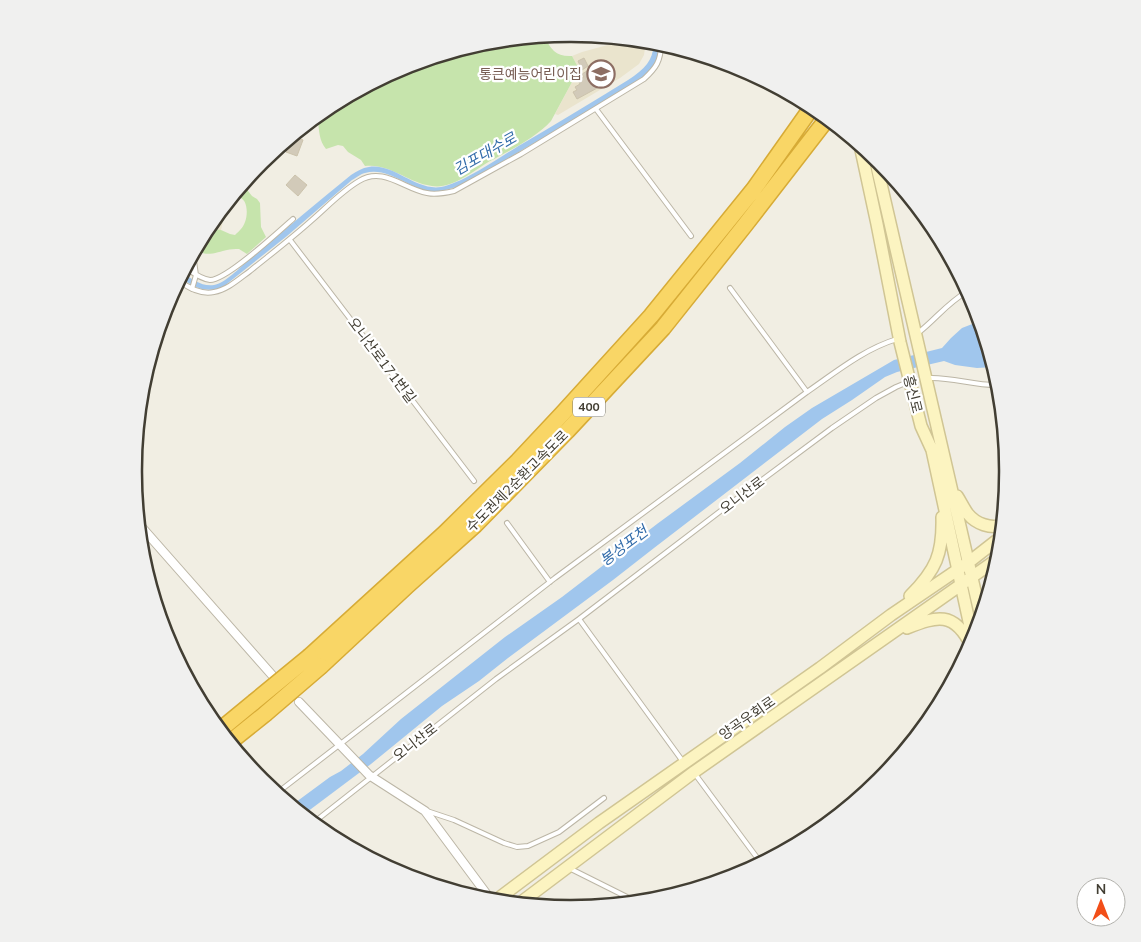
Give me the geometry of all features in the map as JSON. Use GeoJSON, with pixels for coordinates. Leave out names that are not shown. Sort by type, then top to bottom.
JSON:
{"type":"FeatureCollection","features":[{"type":"Feature","properties":{"kind":"highway","name":"수도권제2순환고속도로"},"geometry":{"type":"LineString","coordinates":[[226,725],[310,656],[444,533],[518,461],[651,316],[754,190],[807,114]]}},
{"type":"Feature","properties":{"kind":"highway","name":"수도권제2순환고속도로"},"geometry":{"type":"LineString","coordinates":[[235,738],[321,666],[475,525],[567,431],[663,328],[822,125]]}},
{"type":"Feature","properties":{"kind":"main road","name":"흥신로"},"geometry":{"type":"LineString","coordinates":[[863,158],[900,340],[921,426],[946,486],[969,562],[978,603]]}},
{"type":"Feature","properties":{"kind":"main road","name":"흥신로"},"geometry":{"type":"LineString","coordinates":[[879,174],[926,374],[959,569],[970,623]]}},
{"type":"Feature","properties":{"kind":"main road"},"geometry":{"type":"LineString","coordinates":[[946,486],[968,515],[989,527],[995,526]]}},
{"type":"Feature","properties":{"kind":"main road"},"geometry":{"type":"LineString","coordinates":[[891,614],[922,584],[934,566],[940,550],[946,486]]}},
{"type":"Feature","properties":{"kind":"main road","name":"양곡우회로"},"geometry":{"type":"LineString","coordinates":[[503,894],[684,762],[820,668],[891,614],[959,569],[993,544]]}},
{"type":"Feature","properties":{"kind":"main road","name":"양곡우회로"},"geometry":{"type":"LineString","coordinates":[[527,897],[694,772],[988,566]]}},
{"type":"Feature","properties":{"kind":"main road"},"geometry":{"type":"LineString","coordinates":[[887,636],[935,618],[947,619],[958,626],[966,635]]}},
{"type":"Feature","properties":{"kind":"street"},"geometry":{"type":"LineString","coordinates":[[147,533],[272,674]]}},
{"type":"Feature","properties":{"kind":"street"},"geometry":{"type":"LineString","coordinates":[[299,702],[371,776],[425,810],[485,891]]}},
{"type":"Feature","properties":{"kind":"lane"},"geometry":{"type":"LineString","coordinates":[[185,284],[202,292],[212,293],[222,290],[290,240],[351,186],[373,175],[382,176],[425,193],[438,194],[454,191],[521,154],[644,79],[652,72],[661,53]]}},
{"type":"Feature","properties":{"kind":"lane"},"geometry":{"type":"LineString","coordinates":[[596,109],[691,236]]}},
{"type":"Feature","properties":{"kind":"lane"},"geometry":{"type":"LineString","coordinates":[[191,272],[196,276],[212,280],[217,279],[234,268],[293,219]]}},
{"type":"Feature","properties":{"kind":"lane","name":"오니산로171번길"},"geometry":{"type":"LineString","coordinates":[[290,240],[474,480]]}},
{"type":"Feature","properties":{"kind":"lane"},"geometry":{"type":"LineString","coordinates":[[192,289],[196,276],[195,265]]}},
{"type":"Feature","properties":{"kind":"lane"},"geometry":{"type":"LineString","coordinates":[[730,288],[807,392]]}},
{"type":"Feature","properties":{"kind":"lane"},"geometry":{"type":"LineString","coordinates":[[916,337],[947,305],[961,295]]}},
{"type":"Feature","properties":{"kind":"lane"},"geometry":{"type":"LineString","coordinates":[[283,788],[342,746],[550,582],[807,392],[880,344],[900,340]]}},
{"type":"Feature","properties":{"kind":"lane","name":"흥신로"},"geometry":{"type":"LineString","coordinates":[[926,374],[991,386]]}},
{"type":"Feature","properties":{"kind":"lane","name":"오니산로"},"geometry":{"type":"LineString","coordinates":[[319,818],[496,679],[579,619],[832,428],[876,398],[910,379]]}},
{"type":"Feature","properties":{"kind":"lane"},"geometry":{"type":"LineString","coordinates":[[507,523],[550,582]]}},
{"type":"Feature","properties":{"kind":"lane"},"geometry":{"type":"LineString","coordinates":[[579,619],[684,762]]}},
{"type":"Feature","properties":{"kind":"lane"},"geometry":{"type":"LineString","coordinates":[[694,772],[756,857]]}},
{"type":"Feature","properties":{"kind":"lane"},"geometry":{"type":"LineString","coordinates":[[425,810],[454,820],[517,847],[528,846],[559,832],[604,798]]}},
{"type":"Feature","properties":{"kind":"lane"},"geometry":{"type":"LineString","coordinates":[[567,867],[625,896]]}},
{"type":"Feature","properties":{"kind":"shaded area","name":"통큰예능어린이집"},"geometry":{"type":"Polygon","coordinates":[[[610,44],[645,49],[639,64],[620,78],[558,115],[555,114],[579,69],[572,56],[610,44]]]}},
{"type":"Feature","properties":{"kind":"shaded area"},"geometry":{"type":"Polygon","coordinates":[[[223,221],[221,230],[217,229],[223,221]]]}},
{"type":"Feature","properties":{"kind":"green space"},"geometry":{"type":"Polygon","coordinates":[[[548,43],[558,54],[572,56],[579,69],[551,121],[545,127],[531,138],[465,177],[447,185],[430,186],[389,169],[365,166],[361,160],[348,152],[343,146],[338,145],[326,149],[320,135],[319,125],[356,100],[407,75],[460,57],[515,46],[548,43]]]}},
{"type":"Feature","properties":{"kind":"green space"},"geometry":{"type":"Polygon","coordinates":[[[248,189],[260,203],[261,227],[266,237],[247,254],[239,249],[230,249],[210,254],[202,253],[217,229],[235,235],[241,229],[247,213],[244,200],[240,198],[248,189]]]}},
{"type":"Feature","properties":{"kind":"water"},"geometry":{"type":"Polygon","coordinates":[[[653,51],[658,52],[657,58],[650,71],[642,78],[468,182],[449,189],[430,191],[384,173],[363,174],[352,180],[287,236],[223,287],[205,290],[186,281],[188,276],[205,285],[214,285],[223,281],[351,175],[364,168],[378,167],[387,169],[422,185],[431,187],[441,187],[460,180],[634,76],[649,61],[653,51]]]}},
{"type":"Feature","properties":{"kind":"water"},"geometry":{"type":"Polygon","coordinates":[[[973,324],[986,367],[955,365],[944,361],[897,372],[885,377],[822,419],[613,580],[479,681],[442,706],[371,764],[309,810],[298,801],[363,754],[401,719],[505,637],[562,597],[785,427],[812,408],[894,360],[942,348],[962,328],[973,324]]]}},
{"type":"Feature","properties":{"kind":"building"},"geometry":{"type":"Polygon","coordinates":[[[584,58],[588,66],[582,70],[578,61],[584,58]]]}},
{"type":"Feature","properties":{"kind":"building"},"geometry":{"type":"Polygon","coordinates":[[[597,65],[601,72],[604,70],[610,81],[577,99],[573,92],[577,90],[575,87],[580,84],[578,80],[584,77],[582,74],[597,65]]]}},
{"type":"Feature","properties":{"kind":"building"},"geometry":{"type":"Polygon","coordinates":[[[300,139],[303,140],[297,156],[286,152],[300,139]]]}},
{"type":"Feature","properties":{"kind":"building"},"geometry":{"type":"Polygon","coordinates":[[[295,175],[307,185],[298,196],[286,185],[295,175]]]}},
{"type":"Feature","properties":{"kind":"place","name":"통큰예능어린이집"},"geometry":{"type":"Point","coordinates":[601,74]}},
{"type":"Feature","properties":{"kind":"water label","name":"김포대수로"},"geometry":{"type":"Point","coordinates":[485,154]}},
{"type":"Feature","properties":{"kind":"water label","name":"봉성포천"},"geometry":{"type":"Point","coordinates":[624,546]}}]}
